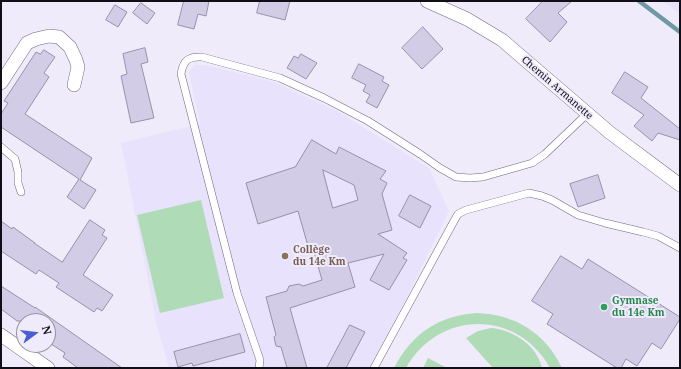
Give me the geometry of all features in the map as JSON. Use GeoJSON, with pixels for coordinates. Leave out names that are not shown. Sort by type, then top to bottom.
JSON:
{"type":"FeatureCollection","features":[{"type":"Feature","properties":{"kind":"street","name":"Chemin Armanette"},"geometry":{"type":"LineString","coordinates":[[427,1],[467,19],[502,40],[609,132],[680,185]]}},
{"type":"Feature","properties":{"kind":"street"},"geometry":{"type":"LineString","coordinates":[[1,83],[27,43],[49,36],[59,37],[70,47],[78,67],[74,85]]}},
{"type":"Feature","properties":{"kind":"street"},"geometry":{"type":"LineString","coordinates":[[1,335],[48,368]]}},
{"type":"Feature","properties":{"kind":"lane"},"geometry":{"type":"LineString","coordinates":[[259,368],[260,360],[237,293],[181,74],[182,66],[187,60],[194,56],[202,57],[280,78],[324,98],[368,121],[440,168],[456,176],[470,178],[483,177],[532,162],[545,154],[587,114]]}},
{"type":"Feature","properties":{"kind":"lane"},"geometry":{"type":"LineString","coordinates":[[1,147],[15,159],[21,192]]}},
{"type":"Feature","properties":{"kind":"lane"},"geometry":{"type":"LineString","coordinates":[[374,368],[458,214],[466,210],[529,192],[552,200],[578,215],[605,224],[658,236],[680,248]]}},
{"type":"Feature","properties":{"kind":"shaded area"},"geometry":{"type":"Polygon","coordinates":[[[662,1],[680,1],[680,14],[662,1]]]}},
{"type":"Feature","properties":{"kind":"shaded area","name":"Collège du 14e Km"},"geometry":{"type":"Polygon","coordinates":[[[195,65],[205,65],[274,82],[339,112],[429,168],[449,211],[405,301],[369,368],[169,368],[157,326],[121,143],[200,124],[189,72],[195,65]]]}},
{"type":"Feature","properties":{"kind":"green space"},"geometry":{"type":"Polygon","coordinates":[[[201,200],[224,298],[160,313],[137,215],[201,200]]]}},
{"type":"Feature","properties":{"kind":"green space"},"geometry":{"type":"Polygon","coordinates":[[[477,313],[504,317],[538,335],[555,356],[562,368],[550,368],[536,349],[518,335],[499,327],[478,324],[457,327],[438,335],[420,349],[406,368],[394,368],[409,345],[427,329],[450,318],[477,313]]]}},
{"type":"Feature","properties":{"kind":"green space"},"geometry":{"type":"Polygon","coordinates":[[[491,328],[508,332],[523,340],[535,352],[542,368],[492,367],[466,338],[478,331],[491,328]]]}},
{"type":"Feature","properties":{"kind":"green space"},"geometry":{"type":"Polygon","coordinates":[[[428,358],[447,368],[423,368],[428,358]]]}},
{"type":"Feature","properties":{"kind":"building"},"geometry":{"type":"Polygon","coordinates":[[[184,1],[209,1],[206,16],[198,14],[194,29],[178,25],[184,1]]]}},
{"type":"Feature","properties":{"kind":"building"},"geometry":{"type":"Polygon","coordinates":[[[260,1],[290,1],[285,20],[257,13],[260,1]]]}},
{"type":"Feature","properties":{"kind":"building"},"geometry":{"type":"Polygon","coordinates":[[[543,1],[572,1],[558,13],[567,22],[550,42],[526,19],[543,1]]]}},
{"type":"Feature","properties":{"kind":"building"},"geometry":{"type":"Polygon","coordinates":[[[141,3],[155,13],[147,24],[133,13],[141,3]]]}},
{"type":"Feature","properties":{"kind":"building"},"geometry":{"type":"Polygon","coordinates":[[[115,5],[127,12],[118,27],[106,20],[115,5]]]}},
{"type":"Feature","properties":{"kind":"building"},"geometry":{"type":"Polygon","coordinates":[[[423,27],[443,49],[422,69],[402,48],[423,27]]]}},
{"type":"Feature","properties":{"kind":"building"},"geometry":{"type":"Polygon","coordinates":[[[145,48],[148,62],[141,64],[154,118],[131,123],[121,76],[127,74],[123,54],[145,48]]]}},
{"type":"Feature","properties":{"kind":"building"},"geometry":{"type":"Polygon","coordinates":[[[44,50],[55,57],[44,73],[49,77],[25,114],[92,158],[80,180],[96,190],[84,209],[67,197],[79,179],[1,127],[1,114],[8,103],[4,101],[36,52],[40,54],[44,50]]]}},
{"type":"Feature","properties":{"kind":"building"},"geometry":{"type":"Polygon","coordinates":[[[301,54],[317,63],[306,79],[287,68],[294,56],[298,58],[301,54]]]}},
{"type":"Feature","properties":{"kind":"building"},"geometry":{"type":"Polygon","coordinates":[[[359,64],[384,77],[382,81],[389,85],[377,108],[366,102],[370,95],[363,91],[366,85],[352,78],[359,64]]]}},
{"type":"Feature","properties":{"kind":"building"},"geometry":{"type":"Polygon","coordinates":[[[625,72],[648,87],[641,98],[680,129],[680,140],[658,133],[652,141],[634,126],[644,115],[612,93],[625,72]]]}},
{"type":"Feature","properties":{"kind":"building"},"geometry":{"type":"Polygon","coordinates":[[[312,140],[336,154],[339,147],[386,171],[380,179],[387,183],[382,194],[392,230],[378,234],[407,253],[403,258],[407,260],[389,290],[370,280],[384,254],[348,263],[355,287],[290,308],[307,368],[287,368],[281,347],[276,346],[274,337],[276,335],[266,297],[287,291],[289,286],[299,284],[303,286],[322,280],[314,252],[310,253],[298,211],[258,224],[246,183],[295,167],[312,140]],[[323,170],[333,208],[358,200],[354,185],[323,170]]]}},
{"type":"Feature","properties":{"kind":"building"},"geometry":{"type":"Polygon","coordinates":[[[598,175],[605,198],[578,207],[570,184],[598,175]]]}},
{"type":"Feature","properties":{"kind":"building"},"geometry":{"type":"Polygon","coordinates":[[[410,195],[431,206],[420,228],[399,216],[410,195]]]}},
{"type":"Feature","properties":{"kind":"building"},"geometry":{"type":"Polygon","coordinates":[[[90,220],[105,230],[102,235],[107,238],[83,275],[113,295],[102,311],[97,308],[94,312],[56,287],[59,283],[39,270],[36,274],[1,251],[1,221],[12,229],[13,227],[62,262],[90,220]]]}},
{"type":"Feature","properties":{"kind":"building","name":"Gymnase du 14e Km"},"geometry":{"type":"Polygon","coordinates":[[[561,256],[582,269],[588,259],[680,317],[661,349],[652,343],[637,366],[626,359],[621,368],[617,368],[547,324],[553,314],[532,301],[561,256]]]}},
{"type":"Feature","properties":{"kind":"building"},"geometry":{"type":"Polygon","coordinates":[[[1,286],[44,313],[16,313],[16,320],[1,309],[1,286]]]}},
{"type":"Feature","properties":{"kind":"building"},"geometry":{"type":"Polygon","coordinates":[[[56,322],[122,368],[78,368],[63,357],[65,353],[56,347],[56,322]]]}},
{"type":"Feature","properties":{"kind":"building"},"geometry":{"type":"Polygon","coordinates":[[[350,325],[365,332],[346,368],[327,368],[350,325]]]}},
{"type":"Feature","properties":{"kind":"building"},"geometry":{"type":"Polygon","coordinates":[[[240,334],[245,352],[193,366],[192,363],[178,367],[174,352],[240,334]]]}},
{"type":"Feature","properties":{"kind":"waterway"},"geometry":{"type":"LineString","coordinates":[[639,1],[680,32]]}},
{"type":"Feature","properties":{"kind":"place","name":"Collège du 14e Km"},"geometry":{"type":"Point","coordinates":[285,256]}},
{"type":"Feature","properties":{"kind":"place","name":"Gymnase du 14e Km"},"geometry":{"type":"Point","coordinates":[604,307]}}]}
